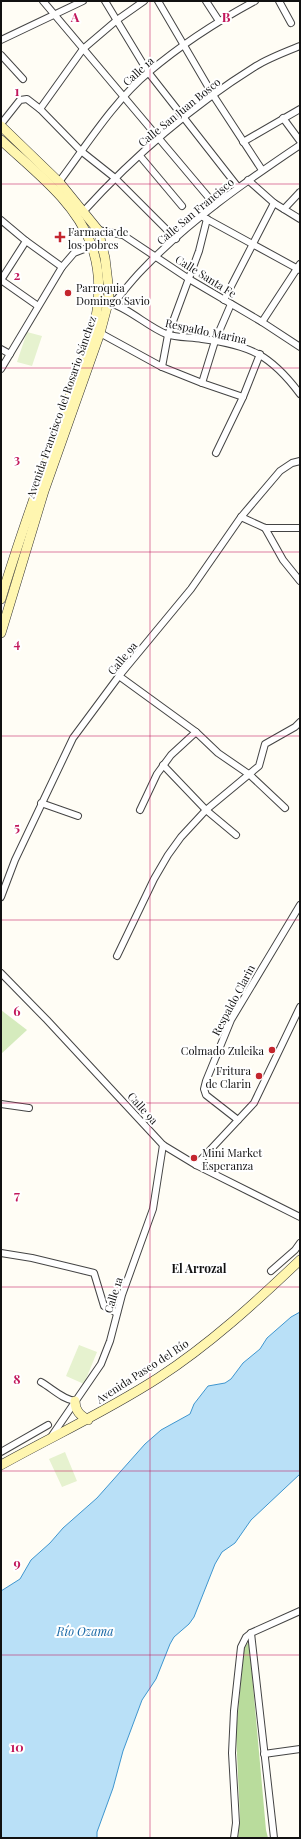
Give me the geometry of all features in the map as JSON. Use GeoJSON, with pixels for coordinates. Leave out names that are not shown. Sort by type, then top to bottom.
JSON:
{"type":"FeatureCollection","features":[{"type":"Feature","properties":{"kind":"main road","name":"Avenida Francisco del Rosario Sánchez"},"geometry":{"type":"LineString","coordinates":[[1,125],[59,182],[98,230],[106,264],[111,303],[61,433],[1,599]]}},
{"type":"Feature","properties":{"kind":"main road","name":"Avenida Francisco del Rosario Sánchez"},"geometry":{"type":"LineString","coordinates":[[1,140],[58,194],[79,221],[92,246],[99,272],[98,302],[90,338],[61,433]]}},
{"type":"Feature","properties":{"kind":"main road","name":"Avenida Francisco del Rosario Sánchez"},"geometry":{"type":"LineString","coordinates":[[1,633],[40,490]]}},
{"type":"Feature","properties":{"kind":"main road","name":"Avenida Paseo del Río"},"geometry":{"type":"LineString","coordinates":[[1,1465],[51,1437],[88,1420],[159,1378],[202,1347],[300,1260]]}},
{"type":"Feature","properties":{"kind":"main road"},"geometry":{"type":"LineString","coordinates":[[75,1401],[77,1412],[88,1420]]}},
{"type":"Feature","properties":{"kind":"street"},"geometry":{"type":"LineString","coordinates":[[43,1],[159,140],[216,205]]}},
{"type":"Feature","properties":{"kind":"street"},"geometry":{"type":"LineString","coordinates":[[1,40],[83,1]]}},
{"type":"Feature","properties":{"kind":"street"},"geometry":{"type":"LineString","coordinates":[[105,1],[148,72],[238,187]]}},
{"type":"Feature","properties":{"kind":"street"},"geometry":{"type":"LineString","coordinates":[[40,109],[83,49],[116,20],[144,1]]}},
{"type":"Feature","properties":{"kind":"street"},"geometry":{"type":"LineString","coordinates":[[158,1],[213,95],[262,170]]}},
{"type":"Feature","properties":{"kind":"street"},"geometry":{"type":"LineString","coordinates":[[206,1],[219,21]]}},
{"type":"Feature","properties":{"kind":"street","name":"Calle 1a"},"geometry":{"type":"LineString","coordinates":[[59,182],[81,151],[124,97],[148,72],[219,21],[255,1]]}},
{"type":"Feature","properties":{"kind":"street"},"geometry":{"type":"LineString","coordinates":[[279,1],[291,23]]}},
{"type":"Feature","properties":{"kind":"street","name":"Calle San Juan Bosco"},"geometry":{"type":"LineString","coordinates":[[83,212],[114,178],[213,95],[256,66],[300,46]]}},
{"type":"Feature","properties":{"kind":"street"},"geometry":{"type":"LineString","coordinates":[[1,55],[23,79]]}},
{"type":"Feature","properties":{"kind":"street"},"geometry":{"type":"LineString","coordinates":[[1,125],[20,100],[27,99],[40,109],[81,151],[114,178],[176,239]]}},
{"type":"Feature","properties":{"kind":"street"},"geometry":{"type":"LineString","coordinates":[[243,142],[300,109]]}},
{"type":"Feature","properties":{"kind":"street"},"geometry":{"type":"LineString","coordinates":[[283,118],[300,141]]}},
{"type":"Feature","properties":{"kind":"street","name":"Calle San Francisco"},"geometry":{"type":"LineString","coordinates":[[111,303],[156,256],[204,217],[216,205],[238,187],[300,145]]}},
{"type":"Feature","properties":{"kind":"street"},"geometry":{"type":"LineString","coordinates":[[140,156],[182,206]]}},
{"type":"Feature","properties":{"kind":"street"},"geometry":{"type":"LineString","coordinates":[[248,180],[274,202],[300,219]]}},
{"type":"Feature","properties":{"kind":"street"},"geometry":{"type":"LineString","coordinates":[[284,208],[300,192]]}},
{"type":"Feature","properties":{"kind":"street"},"geometry":{"type":"LineString","coordinates":[[224,300],[274,202]]}},
{"type":"Feature","properties":{"kind":"street"},"geometry":{"type":"LineString","coordinates":[[162,367],[168,335],[199,251],[204,217],[252,244],[299,267],[262,322]]}},
{"type":"Feature","properties":{"kind":"street"},"geometry":{"type":"LineString","coordinates":[[1,220],[26,241],[62,267]]}},
{"type":"Feature","properties":{"kind":"street","name":"Calle Santa Fe"},"geometry":{"type":"LineString","coordinates":[[98,230],[123,235],[189,279],[262,322],[300,347]]}},
{"type":"Feature","properties":{"kind":"street"},"geometry":{"type":"LineString","coordinates":[[26,241],[1,280],[38,306]]}},
{"type":"Feature","properties":{"kind":"street"},"geometry":{"type":"LineString","coordinates":[[1,369],[62,267],[74,253],[92,246]]}},
{"type":"Feature","properties":{"kind":"street","name":"Respaldo Marina"},"geometry":{"type":"LineString","coordinates":[[98,302],[111,303],[168,335],[215,341],[260,354],[268,358],[285,374],[300,394]]}},
{"type":"Feature","properties":{"kind":"street"},"geometry":{"type":"LineString","coordinates":[[202,383],[215,341],[231,304]]}},
{"type":"Feature","properties":{"kind":"street"},"geometry":{"type":"LineString","coordinates":[[100,333],[162,367],[202,383],[243,396]]}},
{"type":"Feature","properties":{"kind":"street"},"geometry":{"type":"LineString","coordinates":[[1,349],[10,354]]}},
{"type":"Feature","properties":{"kind":"street"},"geometry":{"type":"LineString","coordinates":[[216,453],[243,396],[260,354]]}},
{"type":"Feature","properties":{"kind":"street","name":"Calle 9a"},"geometry":{"type":"LineString","coordinates":[[1,897],[15,860],[73,738],[119,676],[191,589],[241,516],[280,471],[292,463],[300,461]]}},
{"type":"Feature","properties":{"kind":"street"},"geometry":{"type":"LineString","coordinates":[[241,516],[265,528],[300,528]]}},
{"type":"Feature","properties":{"kind":"street"},"geometry":{"type":"LineString","coordinates":[[265,528],[283,560],[300,581]]}},
{"type":"Feature","properties":{"kind":"street"},"geometry":{"type":"LineString","coordinates":[[119,676],[196,732],[218,753],[250,775],[285,808]]}},
{"type":"Feature","properties":{"kind":"street"},"geometry":{"type":"LineString","coordinates":[[117,956],[154,879],[168,855],[181,837],[206,810],[259,766],[265,744],[296,727],[300,722]]}},
{"type":"Feature","properties":{"kind":"street"},"geometry":{"type":"LineString","coordinates":[[140,810],[157,774],[163,765],[196,732]]}},
{"type":"Feature","properties":{"kind":"street"},"geometry":{"type":"LineString","coordinates":[[163,765],[206,810],[236,835]]}},
{"type":"Feature","properties":{"kind":"street"},"geometry":{"type":"LineString","coordinates":[[41,803],[78,816]]}},
{"type":"Feature","properties":{"kind":"street","name":"Respaldo Clarin"},"geometry":{"type":"LineString","coordinates":[[238,1120],[206,1095],[204,1089],[206,1081],[231,1020],[300,905]]}},
{"type":"Feature","properties":{"kind":"street","name":"Calle 9a"},"geometry":{"type":"LineString","coordinates":[[1,973],[58,1031],[163,1145],[196,1165],[300,1217]]}},
{"type":"Feature","properties":{"kind":"street"},"geometry":{"type":"LineString","coordinates":[[196,1165],[254,1103],[300,1007]]}},
{"type":"Feature","properties":{"kind":"street"},"geometry":{"type":"LineString","coordinates":[[1,1104],[29,1108]]}},
{"type":"Feature","properties":{"kind":"street","name":"Calle 1a"},"geometry":{"type":"LineString","coordinates":[[51,1437],[101,1364],[110,1341],[117,1312],[152,1209],[163,1145]]}},
{"type":"Feature","properties":{"kind":"street"},"geometry":{"type":"LineString","coordinates":[[271,1271],[295,1250],[300,1243]]}},
{"type":"Feature","properties":{"kind":"street"},"geometry":{"type":"LineString","coordinates":[[1,1254],[32,1258],[94,1273],[104,1306],[117,1312]]}},
{"type":"Feature","properties":{"kind":"street"},"geometry":{"type":"LineString","coordinates":[[41,1382],[65,1399],[75,1401]]}},
{"type":"Feature","properties":{"kind":"street"},"geometry":{"type":"LineString","coordinates":[[1,1452],[48,1425]]}},
{"type":"Feature","properties":{"kind":"street"},"geometry":{"type":"LineString","coordinates":[[234,1838],[236,1823],[232,1753],[234,1711],[241,1647],[246,1637],[251,1633],[300,1612]]}},
{"type":"Feature","properties":{"kind":"street"},"geometry":{"type":"LineString","coordinates":[[251,1633],[274,1838]]}},
{"type":"Feature","properties":{"kind":"street"},"geometry":{"type":"LineString","coordinates":[[264,1754],[300,1749]]}},
{"type":"Feature","properties":{"kind":"green space"},"geometry":{"type":"Polygon","coordinates":[[[27,332],[42,336],[32,366],[17,362],[27,332]]]}},
{"type":"Feature","properties":{"kind":"green space"},"geometry":{"type":"Polygon","coordinates":[[[1,1010],[27,1030],[1,1054],[1,1010]]]}},
{"type":"Feature","properties":{"kind":"green space"},"geometry":{"type":"Polygon","coordinates":[[[79,1345],[97,1352],[84,1384],[66,1376],[79,1345]]]}},
{"type":"Feature","properties":{"kind":"green space"},"geometry":{"type":"Polygon","coordinates":[[[65,1452],[77,1481],[62,1487],[49,1459],[65,1452]]]}},
{"type":"Feature","properties":{"kind":"green space"},"geometry":{"type":"Polygon","coordinates":[[[249,1641],[266,1830],[268,1838],[238,1838],[240,1818],[236,1733],[244,1649],[249,1641]]]}},
{"type":"Feature","properties":{"kind":"water","name":"Río Ozama"},"geometry":{"type":"Polygon","coordinates":[[[300,1312],[300,1474],[251,1520],[235,1543],[222,1552],[215,1564],[194,1617],[189,1624],[174,1637],[170,1644],[156,1679],[142,1700],[123,1751],[113,1788],[97,1832],[97,1838],[1,1838],[1,1591],[20,1579],[31,1560],[50,1543],[63,1528],[97,1498],[145,1444],[161,1430],[190,1414],[194,1404],[208,1386],[225,1383],[231,1379],[243,1363],[260,1349],[267,1338],[291,1317],[300,1312]]]}},
{"type":"Feature","properties":{"kind":"place","name":"Farmacia de los pobres"},"geometry":{"type":"Point","coordinates":[60,237]}},
{"type":"Feature","properties":{"kind":"place","name":"Parroquia Domingo Savio"},"geometry":{"type":"Point","coordinates":[68,293]}},
{"type":"Feature","properties":{"kind":"place","name":"Colmado Zuleika"},"geometry":{"type":"Point","coordinates":[272,1050]}},
{"type":"Feature","properties":{"kind":"place","name":"Fritura de Clarin"},"geometry":{"type":"Point","coordinates":[259,1076]}},
{"type":"Feature","properties":{"kind":"place","name":"Mini Market Esperanza"},"geometry":{"type":"Point","coordinates":[194,1158]}},
{"type":"Feature","properties":{"kind":"district","name":"El Arrozal"},"geometry":{"type":"Point","coordinates":[199,1268]}}]}
